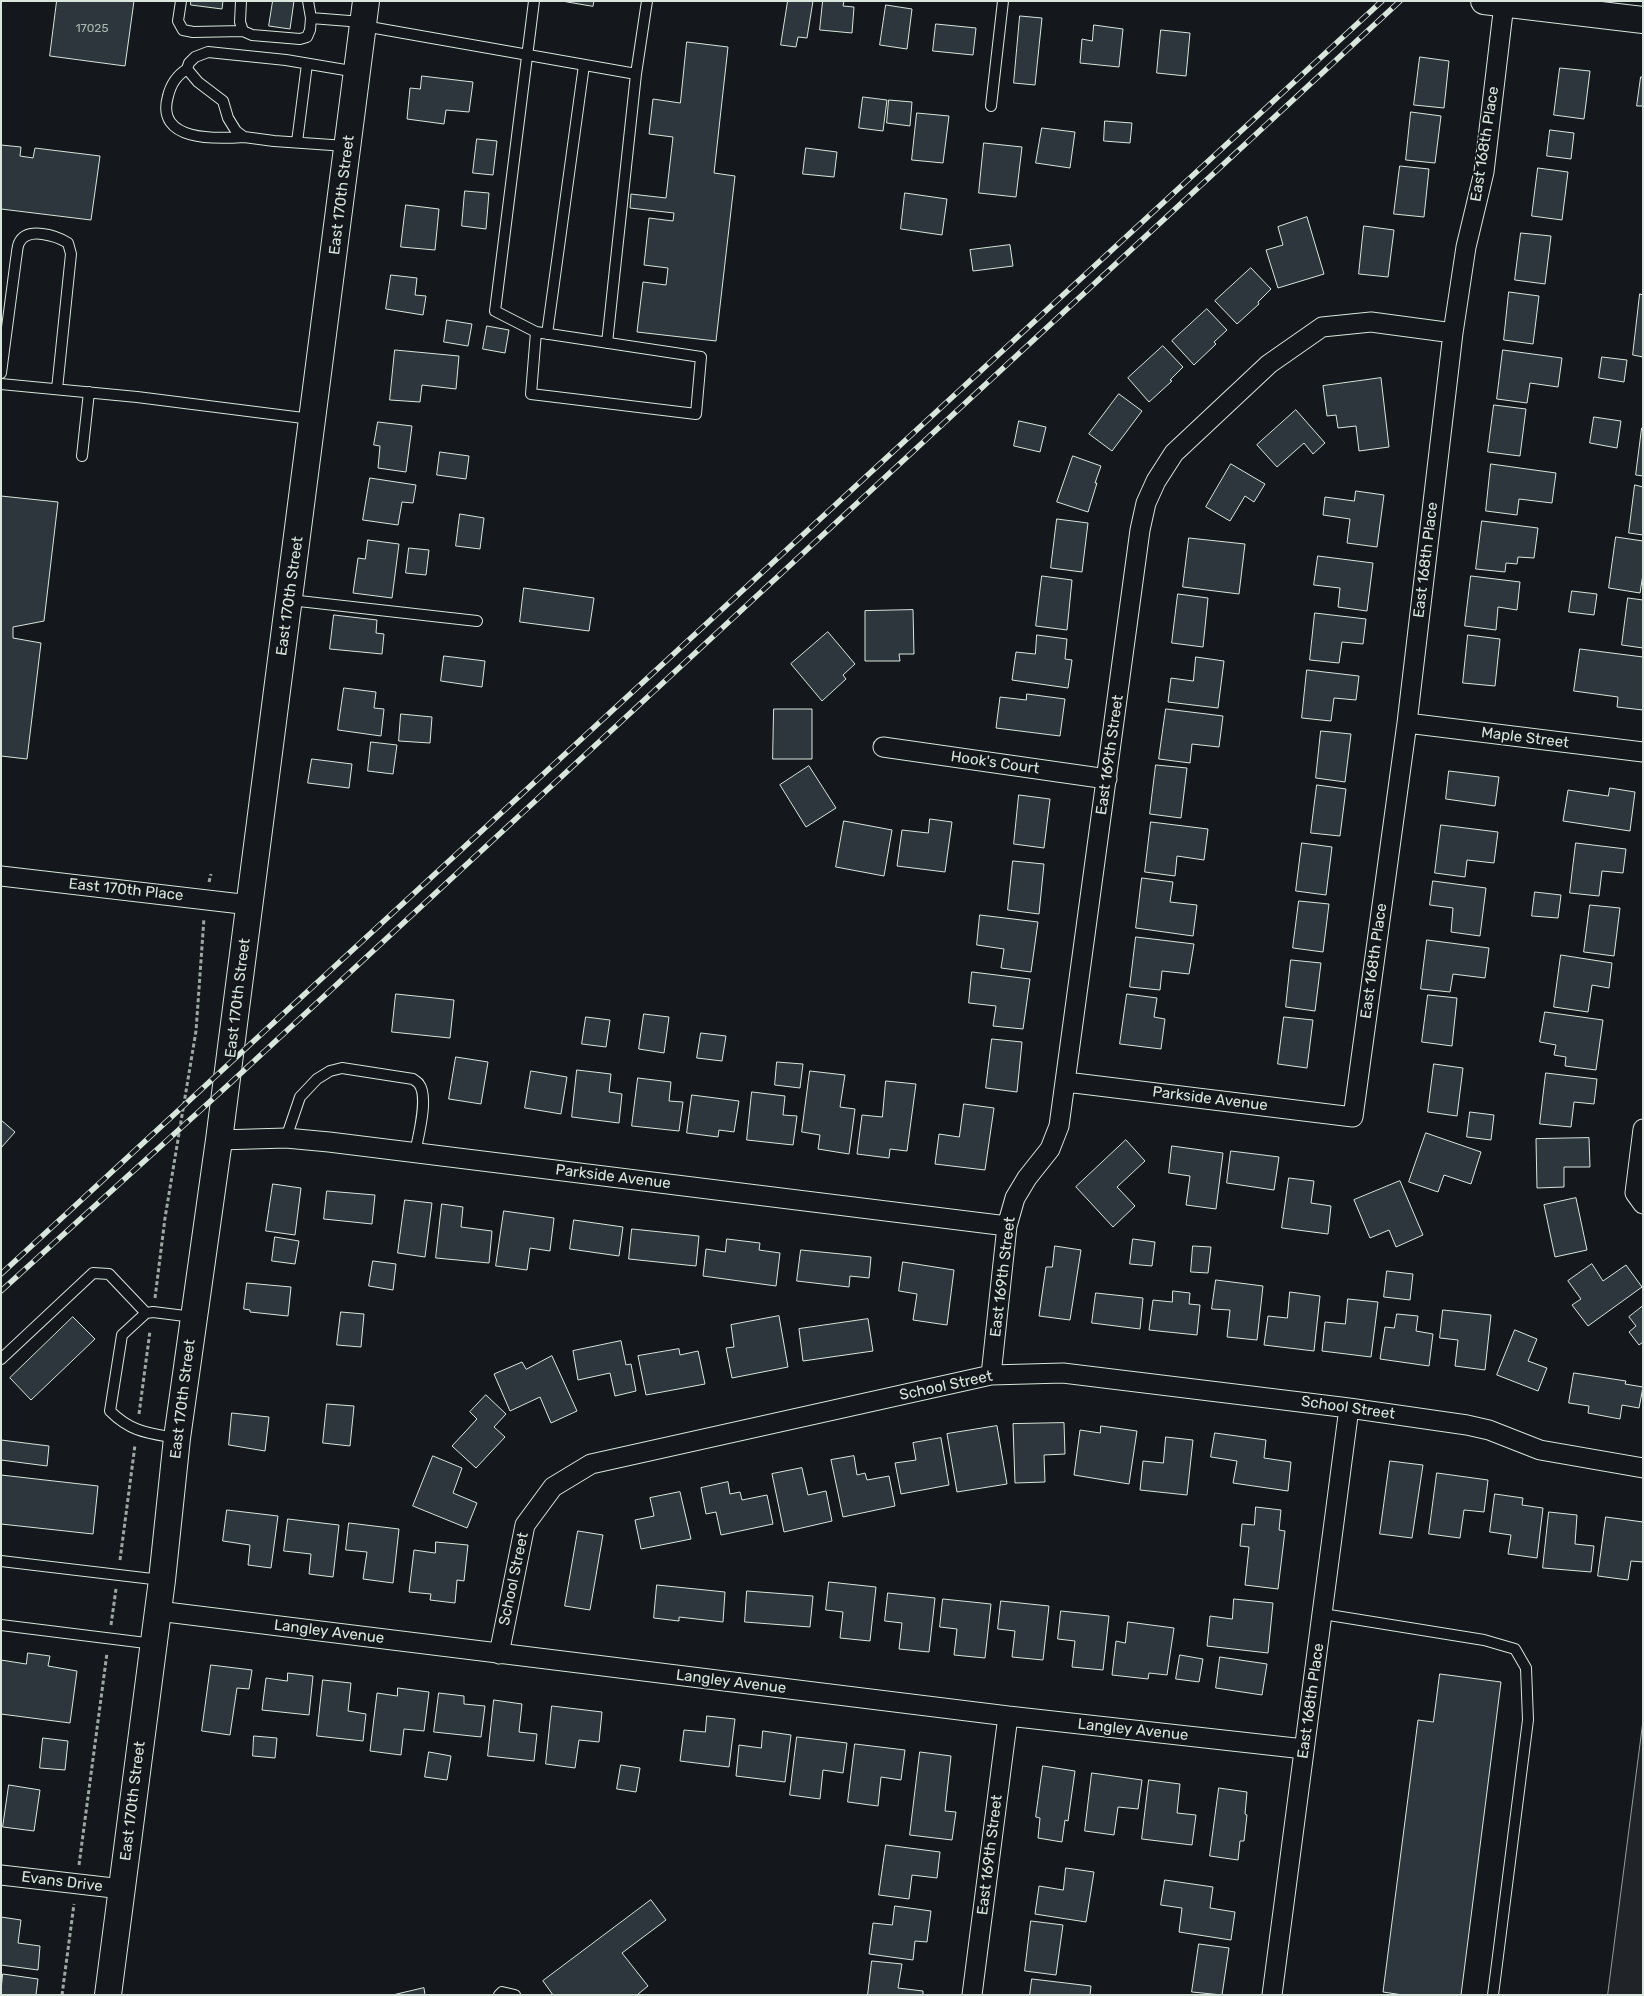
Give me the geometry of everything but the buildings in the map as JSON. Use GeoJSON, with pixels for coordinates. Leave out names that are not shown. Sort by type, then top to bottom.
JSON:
{"type":"FeatureCollection","features":[{"type":"Feature","properties":{"kind":"street"},"geometry":{"type":"LineString","coordinates":[[1498,2],[1589,7],[1643,20]]}},
{"type":"Feature","properties":{"kind":"street","name":"East 168th Place"},"geometry":{"type":"LineString","coordinates":[[1353,1117],[1406,723],[1453,333],[1466,247],[1484,172],[1498,2]]}},
{"type":"Feature","properties":{"kind":"street","name":"East 170th Street"},"geometry":{"type":"LineString","coordinates":[[108,1995],[154,1644],[178,1438],[250,905],[365,16]]}},
{"type":"Feature","properties":{"kind":"street","name":"East 169th Street"},"geometry":{"type":"LineString","coordinates":[[992,1375],[1007,1226],[1015,1198],[1027,1178],[1050,1149],[1059,1126],[1140,530],[1146,503],[1156,481],[1174,453],[1269,364],[1322,327],[1371,322],[1453,333]]}},
{"type":"Feature","properties":{"kind":"street","name":"Maple Street"},"geometry":{"type":"LineString","coordinates":[[1406,723],[1643,752]]}},
{"type":"Feature","properties":{"kind":"street","name":"Hook's Court"},"geometry":{"type":"LineString","coordinates":[[883,747],[1107,779]]}},
{"type":"Feature","properties":{"kind":"street","name":"East 170th Place"},"geometry":{"type":"LineString","coordinates":[[1,876],[250,905]]}},
{"type":"Feature","properties":{"kind":"street","name":"Parkside Avenue"},"geometry":{"type":"LineString","coordinates":[[1066,1082],[1353,1117]]}},
{"type":"Feature","properties":{"kind":"street"},"geometry":{"type":"LineString","coordinates":[[1643,1129],[1634,1193],[1643,1204]]}},
{"type":"Feature","properties":{"kind":"street","name":"Parkside Avenue"},"geometry":{"type":"LineString","coordinates":[[219,1140],[286,1138],[1007,1226]]}},
{"type":"Feature","properties":{"kind":"street","name":"School Street"},"geometry":{"type":"LineString","coordinates":[[499,1654],[525,1525],[553,1487],[591,1464],[992,1375],[1064,1373],[1349,1408],[1467,1425],[1489,1430],[1540,1450],[1643,1468]]}},
{"type":"Feature","properties":{"kind":"street","name":"East 168th Place"},"geometry":{"type":"LineString","coordinates":[[1272,1995],[1349,1408]]}},
{"type":"Feature","properties":{"kind":"street","name":"Langley Avenue"},"geometry":{"type":"LineString","coordinates":[[158,1610],[1008,1716],[1304,1749]]}},
{"type":"Feature","properties":{"kind":"street","name":"East 169th Street"},"geometry":{"type":"LineString","coordinates":[[972,1995],[1008,1716]]}},
{"type":"Feature","properties":{"kind":"street","name":"Evans Drive"},"geometry":{"type":"LineString","coordinates":[[1,1875],[122,1889]]}},
{"type":"Feature","properties":{"kind":"lane"},"geometry":{"type":"LineString","coordinates":[[181,1],[178,21],[183,30],[193,32],[243,31],[252,35],[300,39],[307,37],[310,30],[311,18],[308,1]]}},
{"type":"Feature","properties":{"kind":"lane"},"geometry":{"type":"LineString","coordinates":[[241,1],[240,22],[243,31]]}},
{"type":"Feature","properties":{"kind":"lane"},"geometry":{"type":"LineString","coordinates":[[534,1],[495,311],[542,333],[701,357],[696,414],[531,394],[542,333],[584,65]]}},
{"type":"Feature","properties":{"kind":"lane"},"geometry":{"type":"LineString","coordinates":[[607,343],[636,74],[647,1]]}},
{"type":"Feature","properties":{"kind":"lane"},"geometry":{"type":"LineString","coordinates":[[991,106],[1003,1]]}},
{"type":"Feature","properties":{"kind":"lane"},"geometry":{"type":"LineString","coordinates":[[311,18],[365,16],[528,55],[636,74]]}},
{"type":"Feature","properties":{"kind":"lane"},"geometry":{"type":"LineString","coordinates":[[348,146],[244,137],[216,138],[182,132],[172,125],[166,112],[167,100],[171,84],[178,75],[187,70],[189,63],[195,57],[208,52],[358,72]]}},
{"type":"Feature","properties":{"kind":"lane"},"geometry":{"type":"LineString","coordinates":[[297,142],[306,64]]}},
{"type":"Feature","properties":{"kind":"lane"},"geometry":{"type":"LineString","coordinates":[[187,70],[198,82],[223,101],[228,118],[236,131],[244,137]]}},
{"type":"Feature","properties":{"kind":"lane"},"geometry":{"type":"LineString","coordinates":[[1,373],[20,241],[28,235],[41,234],[57,237],[68,244],[71,254],[57,389]]}},
{"type":"Feature","properties":{"kind":"lane"},"geometry":{"type":"LineString","coordinates":[[1,384],[89,392],[313,419]]}},
{"type":"Feature","properties":{"kind":"lane"},"geometry":{"type":"LineString","coordinates":[[82,456],[89,392]]}},
{"type":"Feature","properties":{"kind":"lane"},"geometry":{"type":"LineString","coordinates":[[290,600],[477,620]]}},
{"type":"Feature","properties":{"kind":"lane"},"geometry":{"type":"LineString","coordinates":[[286,1138],[300,1097],[317,1079],[330,1071],[342,1068],[413,1079],[420,1084],[423,1106],[415,1153]]}},
{"type":"Feature","properties":{"kind":"lane"},"geometry":{"type":"LineString","coordinates":[[1,1359],[93,1273],[109,1274],[149,1312],[194,1317]]}},
{"type":"Feature","properties":{"kind":"lane"},"geometry":{"type":"LineString","coordinates":[[149,1312],[122,1334],[110,1411],[136,1431],[178,1438]]}},
{"type":"Feature","properties":{"kind":"lane"},"geometry":{"type":"LineString","coordinates":[[1,1561],[162,1580]]}},
{"type":"Feature","properties":{"kind":"lane"},"geometry":{"type":"LineString","coordinates":[[1323,1614],[1484,1640],[1515,1649],[1526,1668],[1528,1720],[1493,1995]]}},
{"type":"Feature","properties":{"kind":"lane"},"geometry":{"type":"LineString","coordinates":[[1,1625],[154,1644]]}},
{"type":"Feature","properties":{"kind":"lane"},"geometry":{"type":"LineString","coordinates":[[499,1995],[502,1992],[515,1995]]}},
{"type":"Feature","properties":{"kind":"path"},"geometry":{"type":"LineString","coordinates":[[80,1858],[118,1575],[149,1312],[194,1040],[203,929]]}},
{"type":"Feature","properties":{"kind":"path"},"geometry":{"type":"LineString","coordinates":[[62,1995],[74,1908]]}},
{"type":"Feature","properties":{"kind":"shaded area"},"geometry":{"type":"Polygon","coordinates":[[[1643,1721],[1643,1995],[1608,1995],[1643,1721]]]}},
{"type":"Feature","properties":{"kind":"railway"},"geometry":{"type":"LineString","coordinates":[[1,1274],[1382,1]]}},
{"type":"Feature","properties":{"kind":"railway"},"geometry":{"type":"LineString","coordinates":[[1,1291],[226,1087],[1400,1]]}}]}
